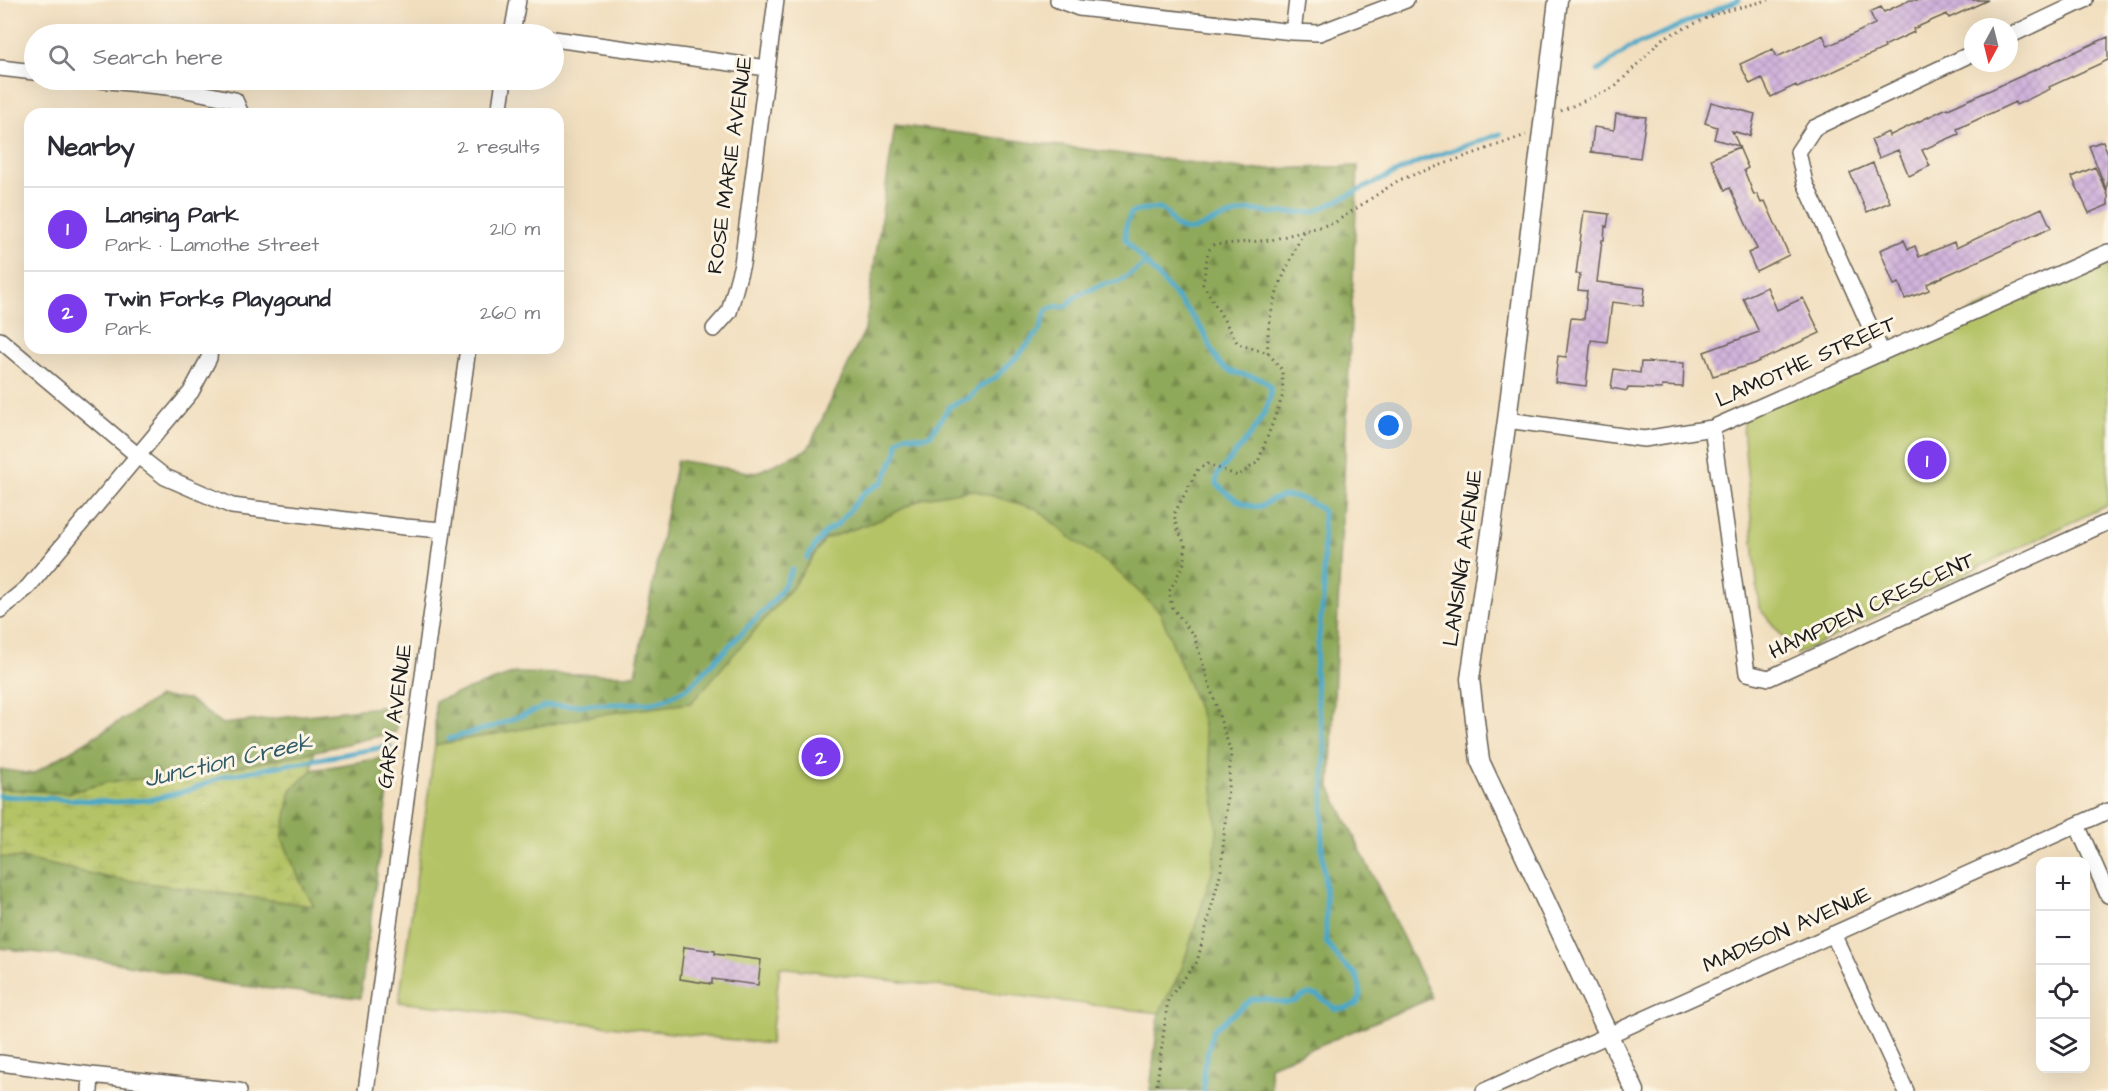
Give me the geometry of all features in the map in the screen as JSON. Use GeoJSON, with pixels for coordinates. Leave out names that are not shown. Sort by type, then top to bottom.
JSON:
{"type":"FeatureCollection","features":[{"type":"Feature","properties":{"kind":"street"},"geometry":{"type":"LineString","coordinates":[[514,24],[518,0]]}},
{"type":"Feature","properties":{"kind":"street","name":"ROSE MARIE AVENUE"},"geometry":{"type":"LineString","coordinates":[[714,329],[729,312],[742,264],[776,0]]}},
{"type":"Feature","properties":{"kind":"street"},"geometry":{"type":"LineString","coordinates":[[1058,0],[1079,8],[1319,33],[1406,0]]}},
{"type":"Feature","properties":{"kind":"street"},"geometry":{"type":"LineString","coordinates":[[1293,32],[1297,0]]}},
{"type":"Feature","properties":{"kind":"street","name":"LANSING AVENUE"},"geometry":{"type":"LineString","coordinates":[[1558,0],[1507,420],[1470,679],[1480,761],[1635,1091]]}},
{"type":"Feature","properties":{"kind":"street"},"geometry":{"type":"LineString","coordinates":[[2018,32],[2085,0]]}},
{"type":"Feature","properties":{"kind":"street"},"geometry":{"type":"LineString","coordinates":[[564,40],[766,68]]}},
{"type":"Feature","properties":{"kind":"street"},"geometry":{"type":"LineString","coordinates":[[1882,353],[1804,183],[1798,152],[1814,128],[1964,57]]}},
{"type":"Feature","properties":{"kind":"street"},"geometry":{"type":"LineString","coordinates":[[0,68],[24,71]]}},
{"type":"Feature","properties":{"kind":"street"},"geometry":{"type":"LineString","coordinates":[[187,90],[235,100],[238,108]]}},
{"type":"Feature","properties":{"kind":"street"},"geometry":{"type":"LineString","coordinates":[[500,108],[503,90]]}},
{"type":"Feature","properties":{"kind":"street","name":"LAMOTHE STREET"},"geometry":{"type":"LineString","coordinates":[[1507,420],[1644,439],[1712,428],[2108,252]]}},
{"type":"Feature","properties":{"kind":"street"},"geometry":{"type":"LineString","coordinates":[[0,340],[165,477],[232,506],[443,530]]}},
{"type":"Feature","properties":{"kind":"street"},"geometry":{"type":"LineString","coordinates":[[0,610],[28,586],[191,392],[209,354]]}},
{"type":"Feature","properties":{"kind":"street","name":"GARY AVENUE"},"geometry":{"type":"LineString","coordinates":[[366,1091],[467,354]]}},
{"type":"Feature","properties":{"kind":"street","name":"HAMPDEN CRESCENT"},"geometry":{"type":"LineString","coordinates":[[1712,428],[1747,673],[1769,678],[2108,522]]}},
{"type":"Feature","properties":{"kind":"street","name":"MADISON AVENUE"},"geometry":{"type":"LineString","coordinates":[[1484,1091],[2108,811]]}},
{"type":"Feature","properties":{"kind":"street"},"geometry":{"type":"LineString","coordinates":[[2077,825],[2108,895]]}},
{"type":"Feature","properties":{"kind":"street"},"geometry":{"type":"LineString","coordinates":[[1833,934],[1906,1091]]}},
{"type":"Feature","properties":{"kind":"street"},"geometry":{"type":"LineString","coordinates":[[0,1063],[90,1083],[239,1091]]}},
{"type":"Feature","properties":{"kind":"path"},"geometry":{"type":"LineString","coordinates":[[1268,352],[1238,345],[1203,284],[1208,251],[1213,245],[1271,240],[1334,223],[1399,180],[1527,134],[1544,119],[1615,87],[1663,39],[1718,13],[1769,0]]}},
{"type":"Feature","properties":{"kind":"path"},"geometry":{"type":"LineString","coordinates":[[1156,1091],[1168,999],[1197,962],[1221,871],[1231,753],[1194,636],[1172,607],[1169,592],[1185,561],[1185,544],[1177,528],[1174,514],[1198,469],[1208,464],[1238,476],[1258,462],[1283,394],[1282,370],[1268,352],[1267,333],[1272,303],[1303,231]]}},
{"type":"Feature","properties":{"kind":"green space"},"geometry":{"type":"Polygon","coordinates":[[[895,125],[1249,170],[1358,166],[1330,787],[1432,998],[1270,1066],[1271,1091],[1150,1091],[1159,1013],[1182,968],[1212,872],[1211,768],[1201,716],[1160,612],[1036,509],[972,490],[924,498],[880,520],[825,539],[792,588],[692,703],[611,713],[435,745],[435,701],[515,673],[635,675],[677,460],[755,473],[808,449],[865,329],[895,125]]]}},
{"type":"Feature","properties":{"kind":"green space"},"geometry":{"type":"Polygon","coordinates":[[[2108,250],[2108,505],[1797,654],[1759,608],[1742,416],[2108,250]]]}},
{"type":"Feature","properties":{"kind":"green space"},"geometry":{"type":"Polygon","coordinates":[[[972,490],[1037,509],[1072,539],[1113,567],[1160,612],[1201,716],[1211,768],[1217,831],[1212,872],[1182,968],[1159,1013],[780,967],[770,1044],[399,1002],[435,745],[611,713],[691,703],[792,588],[825,539],[880,520],[924,498],[972,490]]]}},
{"type":"Feature","properties":{"kind":"green space"},"geometry":{"type":"Polygon","coordinates":[[[159,697],[188,699],[222,724],[398,705],[396,732],[207,773],[109,782],[68,793],[0,789],[0,769],[33,774],[159,697]]]}},
{"type":"Feature","properties":{"kind":"green space"},"geometry":{"type":"Polygon","coordinates":[[[314,752],[312,770],[291,790],[282,838],[300,881],[314,906],[111,878],[20,858],[0,857],[0,789],[68,793],[109,782],[207,773],[314,752]]]}},
{"type":"Feature","properties":{"kind":"green space"},"geometry":{"type":"Polygon","coordinates":[[[393,756],[360,998],[233,985],[107,961],[0,948],[0,857],[20,858],[111,878],[313,905],[282,838],[291,790],[312,770],[393,756]]]}},
{"type":"Feature","properties":{"kind":"building"},"geometry":{"type":"Polygon","coordinates":[[[1910,0],[1988,0],[1949,18],[1947,14],[1933,20],[1913,29],[1914,32],[1884,46],[1885,48],[1797,88],[1796,85],[1771,97],[1762,78],[1750,84],[1740,64],[1773,49],[1777,57],[1823,35],[1828,46],[1875,24],[1870,12],[1881,7],[1884,12],[1910,0]]]}},
{"type":"Feature","properties":{"kind":"building"},"geometry":{"type":"Polygon","coordinates":[[[2108,37],[2108,60],[2016,105],[2015,102],[1957,129],[1959,134],[1922,150],[1930,166],[1909,176],[1898,150],[1879,158],[1871,140],[1888,132],[1889,136],[2108,37]]]}},
{"type":"Feature","properties":{"kind":"building"},"geometry":{"type":"Polygon","coordinates":[[[1711,102],[1755,114],[1750,136],[1732,131],[1739,146],[1714,139],[1717,127],[1705,123],[1711,102]]]}},
{"type":"Feature","properties":{"kind":"building"},"geometry":{"type":"Polygon","coordinates":[[[1616,114],[1646,117],[1640,158],[1591,152],[1594,127],[1614,130],[1616,114]]]}},
{"type":"Feature","properties":{"kind":"building"},"geometry":{"type":"Polygon","coordinates":[[[2103,141],[2108,154],[2107,191],[2089,146],[2103,141]]]}},
{"type":"Feature","properties":{"kind":"building"},"geometry":{"type":"Polygon","coordinates":[[[1739,147],[1748,168],[1744,170],[1754,195],[1757,194],[1761,203],[1765,201],[1789,255],[1756,271],[1748,253],[1757,249],[1730,188],[1725,190],[1711,159],[1739,147]]]}},
{"type":"Feature","properties":{"kind":"building"},"geometry":{"type":"Polygon","coordinates":[[[1873,163],[1890,202],[1867,212],[1850,173],[1873,163]]]}},
{"type":"Feature","properties":{"kind":"building"},"geometry":{"type":"Polygon","coordinates":[[[2095,167],[2108,195],[2108,205],[2089,213],[2072,177],[2095,167]]]}},
{"type":"Feature","properties":{"kind":"building"},"geometry":{"type":"Polygon","coordinates":[[[2042,208],[2051,228],[1927,284],[1929,290],[1905,299],[1899,283],[1894,285],[1880,250],[1904,240],[1908,249],[1915,246],[1919,257],[1954,242],[1956,248],[2042,208]]]}},
{"type":"Feature","properties":{"kind":"building"},"geometry":{"type":"Polygon","coordinates":[[[1584,211],[1609,214],[1604,240],[1602,240],[1597,282],[1645,288],[1643,306],[1612,302],[1607,342],[1591,340],[1586,386],[1555,382],[1558,356],[1566,357],[1571,318],[1584,319],[1587,291],[1578,290],[1580,274],[1576,274],[1584,211]]]}},
{"type":"Feature","properties":{"kind":"building"},"geometry":{"type":"Polygon","coordinates":[[[1767,287],[1777,310],[1803,298],[1820,333],[1753,364],[1713,376],[1704,352],[1759,332],[1743,298],[1767,287]]]}},
{"type":"Feature","properties":{"kind":"building"},"geometry":{"type":"Polygon","coordinates":[[[1641,362],[1684,363],[1683,387],[1628,388],[1627,391],[1611,388],[1614,369],[1640,373],[1641,362]]]}},
{"type":"Feature","properties":{"kind":"building"},"geometry":{"type":"Polygon","coordinates":[[[684,947],[761,960],[758,985],[712,979],[712,984],[680,979],[684,947]]]}},
{"type":"Feature","properties":{"kind":"waterway","name":"Junction Creek"},"geometry":{"type":"LineString","coordinates":[[1598,71],[1629,48],[1739,0]]}},
{"type":"Feature","properties":{"kind":"waterway"},"geometry":{"type":"LineString","coordinates":[[1204,1091],[1204,1067],[1213,1030],[1252,999],[1286,1003],[1310,994],[1319,996],[1335,1009],[1357,1004],[1360,997],[1356,975],[1341,962],[1326,942],[1326,899],[1322,847],[1325,746],[1315,672],[1324,590],[1323,511],[1306,501],[1287,496],[1272,500],[1262,506],[1249,506],[1230,496],[1216,483],[1217,475],[1260,421],[1270,397],[1270,386],[1259,378],[1233,372],[1221,365],[1204,332],[1193,317],[1125,239],[1126,226],[1131,213],[1146,209],[1160,209],[1167,213],[1175,226],[1185,230],[1194,230],[1219,219],[1250,210],[1272,213],[1314,212],[1420,161],[1500,134]]}},
{"type":"Feature","properties":{"kind":"waterway","name":"Junction Creek"},"geometry":{"type":"LineString","coordinates":[[807,558],[828,530],[837,525],[864,493],[883,482],[897,452],[898,441],[905,435],[923,437],[931,434],[950,406],[969,398],[981,386],[995,378],[1040,330],[1046,311],[1054,307],[1067,306],[1076,296],[1104,284],[1120,281],[1146,264]]}},
{"type":"Feature","properties":{"kind":"waterway","name":"Junction Creek"},"geometry":{"type":"LineString","coordinates":[[449,739],[495,726],[547,706],[651,703],[666,699],[688,688],[775,599],[792,570]]}},
{"type":"Feature","properties":{"kind":"waterway","name":"Junction Creek"},"geometry":{"type":"LineString","coordinates":[[0,796],[116,802],[149,800],[190,790],[224,776],[390,746]]}},
{"type":"Feature","properties":{"kind":"place","name":"Lansing Park"},"geometry":{"type":"Point","coordinates":[1927,460]}},
{"type":"Feature","properties":{"kind":"place","name":"Twin Forks Playgound"},"geometry":{"type":"Point","coordinates":[821,757]}}]}
